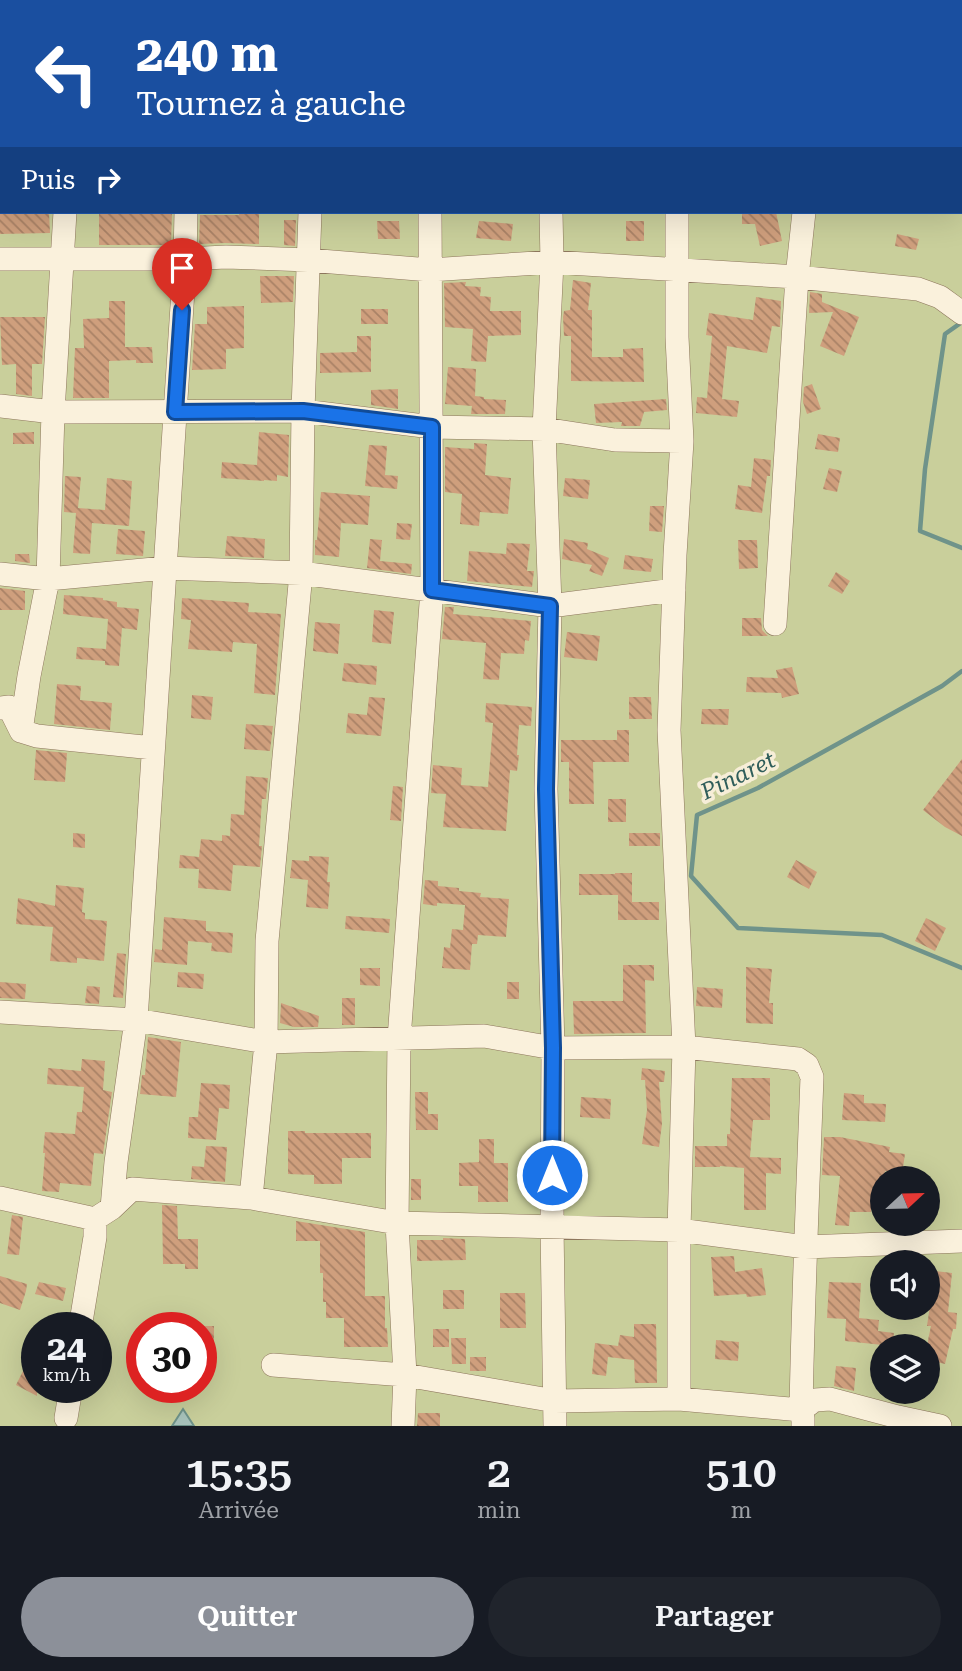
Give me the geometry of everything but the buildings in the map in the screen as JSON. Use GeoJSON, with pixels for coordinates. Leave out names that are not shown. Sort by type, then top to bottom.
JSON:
{"type":"FeatureCollection","features":[{"type":"Feature","properties":{"kind":"street"},"geometry":{"type":"LineString","coordinates":[[21,731],[48,579],[65,214]]}},
{"type":"Feature","properties":{"kind":"street"},"geometry":{"type":"LineString","coordinates":[[83,1312],[95,1237],[104,1213],[116,1162],[136,1020],[186,214]]}},
{"type":"Feature","properties":{"kind":"street"},"geometry":{"type":"LineString","coordinates":[[251,1198],[267,1042],[267,941],[301,572],[310,214]]}},
{"type":"Feature","properties":{"kind":"street"},"geometry":{"type":"LineString","coordinates":[[403,1426],[405,1375],[397,1223],[399,1040],[432,590],[429,214]]}},
{"type":"Feature","properties":{"kind":"street"},"geometry":{"type":"LineString","coordinates":[[551,214],[552,262],[544,429],[550,606],[546,789],[553,1048],[555,1426]]}},
{"type":"Feature","properties":{"kind":"street"},"geometry":{"type":"LineString","coordinates":[[677,214],[677,337],[682,441],[669,730],[684,1047],[678,1230],[679,1399]]}},
{"type":"Feature","properties":{"kind":"street"},"geometry":{"type":"LineString","coordinates":[[775,624],[797,277],[804,214]]}},
{"type":"Feature","properties":{"kind":"street"},"geometry":{"type":"LineString","coordinates":[[0,258],[226,257],[308,260],[430,270],[552,262],[797,277],[918,289],[940,297],[962,313]]}},
{"type":"Feature","properties":{"kind":"street"},"geometry":{"type":"LineString","coordinates":[[0,406],[54,412],[303,411],[432,427],[544,429],[615,440],[682,441]]}},
{"type":"Feature","properties":{"kind":"street"},"geometry":{"type":"LineString","coordinates":[[0,574],[48,579],[165,568],[301,572],[550,606],[674,590]]}},
{"type":"Feature","properties":{"kind":"street"},"geometry":{"type":"LineString","coordinates":[[0,708],[9,707],[21,731],[37,736],[153,748]]}},
{"type":"Feature","properties":{"kind":"street"},"geometry":{"type":"LineString","coordinates":[[0,1012],[136,1020],[267,1042],[484,1036],[553,1048],[684,1047],[798,1059],[807,1065],[812,1077],[802,1418]]}},
{"type":"Feature","properties":{"kind":"street"},"geometry":{"type":"LineString","coordinates":[[0,1198],[104,1213],[132,1189],[251,1198],[397,1223],[678,1230],[805,1247],[962,1239]]}},
{"type":"Feature","properties":{"kind":"street"},"geometry":{"type":"LineString","coordinates":[[273,1365],[405,1375],[555,1401],[679,1399],[802,1418]]}},
{"type":"Feature","properties":{"kind":"street"},"geometry":{"type":"LineString","coordinates":[[802,1418],[815,1400],[830,1399],[940,1426]]}},
{"type":"Feature","properties":{"kind":"street"},"geometry":{"type":"LineString","coordinates":[[66,1418],[68,1403]]}},
{"type":"Feature","properties":{"kind":"green space"},"geometry":{"type":"Polygon","coordinates":[[[0,214],[962,214],[962,1426],[0,1426],[0,214]]]}},
{"type":"Feature","properties":{"kind":"water"},"geometry":{"type":"Polygon","coordinates":[[[183,1409],[194,1426],[172,1426],[183,1409]]]}},
{"type":"Feature","properties":{"kind":"waterway","name":"Pinaret"},"geometry":{"type":"LineString","coordinates":[[962,322],[945,334],[925,469],[920,531],[962,548]]}},
{"type":"Feature","properties":{"kind":"waterway","name":"Pinaret"},"geometry":{"type":"LineString","coordinates":[[962,671],[942,686],[758,788],[697,815],[691,876],[738,928],[882,935],[962,968]]}},
{"type":"Feature","properties":{"kind":"route"},"geometry":{"type":"LineString","coordinates":[[182,310],[175,412],[303,411],[432,427],[432,590],[550,606],[546,789],[553,1048],[552,1175]]}}]}
